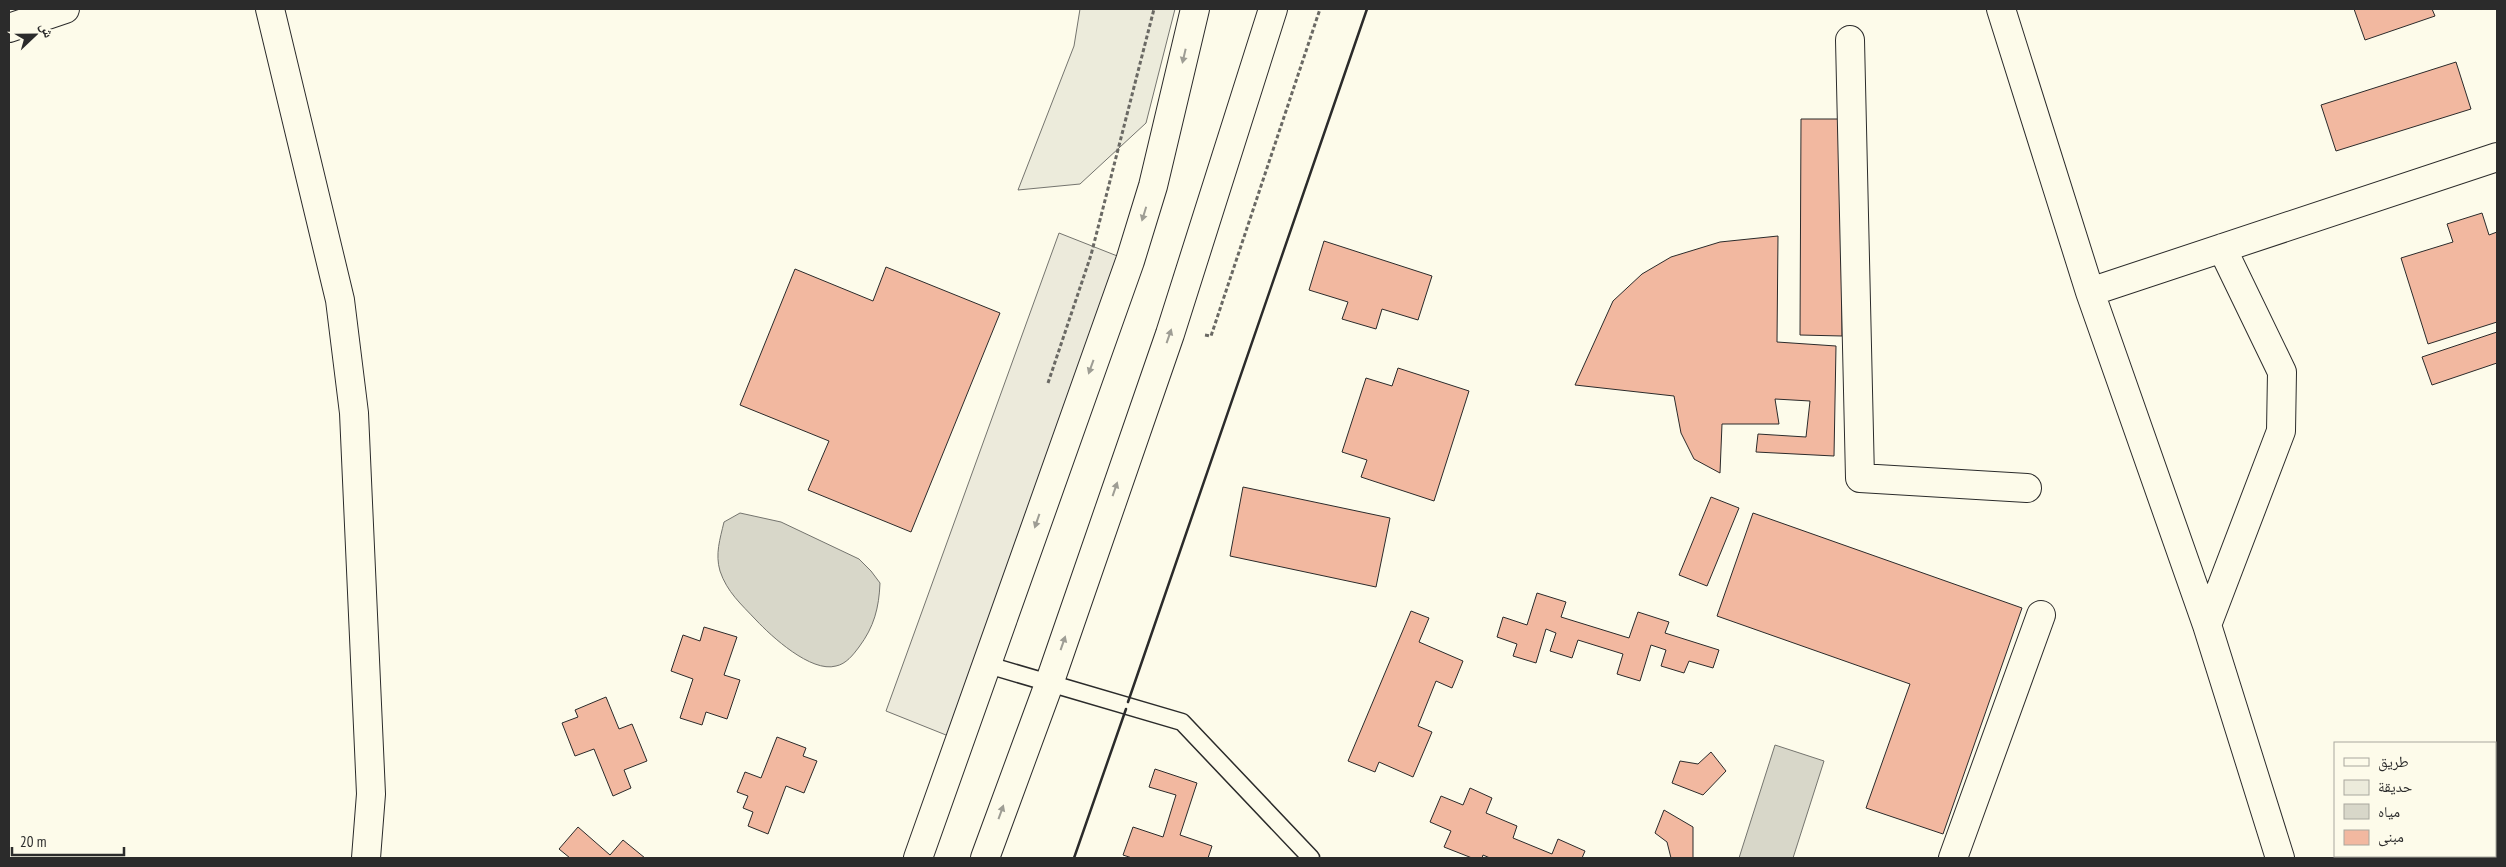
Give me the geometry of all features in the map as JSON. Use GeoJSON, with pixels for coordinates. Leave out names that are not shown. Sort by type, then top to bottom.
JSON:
{"type":"FeatureCollection","features":[{"type":"Feature","properties":{"kind":"street"},"geometry":{"type":"LineString","coordinates":[[9,28],[66,9]]}},
{"type":"Feature","properties":{"kind":"street"},"geometry":{"type":"LineString","coordinates":[[270,9],[340,300],[354,413],[371,794],[366,858]]}},
{"type":"Feature","properties":{"kind":"street"},"geometry":{"type":"LineString","coordinates":[[918,858],[1130,261],[1153,186],[1195,9]]}},
{"type":"Feature","properties":{"kind":"street"},"geometry":{"type":"LineString","coordinates":[[985,858],[1049,684],[1170,334],[1273,9]]}},
{"type":"Feature","properties":{"kind":"street"},"geometry":{"type":"LineString","coordinates":[[2001,9],[2090,292],[2207,625],[2280,858]]}},
{"type":"Feature","properties":{"kind":"street"},"geometry":{"type":"LineString","coordinates":[[1850,40],[1860,478],[2027,488]]}},
{"type":"Feature","properties":{"kind":"street"},"geometry":{"type":"LineString","coordinates":[[2090,292],[2497,157]]}},
{"type":"Feature","properties":{"kind":"street"},"geometry":{"type":"LineString","coordinates":[[2207,625],[2281,431],[2282,372],[2222,248]]}},
{"type":"Feature","properties":{"kind":"street"},"geometry":{"type":"LineString","coordinates":[[1953,858],[2042,615]]}},
{"type":"Feature","properties":{"kind":"lane"},"geometry":{"type":"LineString","coordinates":[[988,665],[1182,722],[1310,858]]}},
{"type":"Feature","properties":{"kind":"path"},"geometry":{"type":"LineString","coordinates":[[1048,385],[1091,255],[1154,9]]}},
{"type":"Feature","properties":{"kind":"path"},"geometry":{"type":"LineString","coordinates":[[1170,334],[1211,336],[1320,9]]}},
{"type":"Feature","properties":{"kind":"green space"},"geometry":{"type":"Polygon","coordinates":[[[1080,9],[1175,9],[1146,123],[1080,184],[1018,190],[1074,46],[1080,9]]]}},
{"type":"Feature","properties":{"kind":"shaded area"},"geometry":{"type":"Polygon","coordinates":[[[1059,233],[1130,261],[961,741],[886,711],[1059,233]]]}},
{"type":"Feature","properties":{"kind":"water"},"geometry":{"type":"Polygon","coordinates":[[[740,513],[781,522],[859,559],[880,583],[877,609],[872,625],[859,647],[846,661],[840,665],[826,667],[815,664],[792,652],[771,635],[731,592],[720,571],[718,559],[719,546],[724,522],[740,513]]]}},
{"type":"Feature","properties":{"kind":"water"},"geometry":{"type":"Polygon","coordinates":[[[1775,745],[1824,761],[1793,858],[1739,858],[1775,745]]]}},
{"type":"Feature","properties":{"kind":"building"},"geometry":{"type":"Polygon","coordinates":[[[2354,9],[2432,9],[2435,16],[2365,40],[2354,9]]]}},
{"type":"Feature","properties":{"kind":"building"},"geometry":{"type":"Polygon","coordinates":[[[2456,62],[2471,109],[2336,151],[2321,105],[2456,62]]]}},
{"type":"Feature","properties":{"kind":"building"},"geometry":{"type":"Polygon","coordinates":[[[1801,119],[1842,119],[1842,336],[1800,335],[1801,119]]]}},
{"type":"Feature","properties":{"kind":"building"},"geometry":{"type":"Polygon","coordinates":[[[2482,213],[2489,235],[2497,232],[2497,322],[2428,344],[2401,258],[2453,242],[2447,224],[2482,213]]]}},
{"type":"Feature","properties":{"kind":"building"},"geometry":{"type":"Polygon","coordinates":[[[1778,236],[1777,342],[1836,346],[1834,456],[1756,452],[1758,434],[1806,437],[1810,401],[1775,399],[1779,424],[1722,424],[1720,473],[1694,459],[1681,433],[1674,396],[1575,385],[1613,301],[1642,274],[1671,257],[1720,242],[1778,236]]]}},
{"type":"Feature","properties":{"kind":"building"},"geometry":{"type":"Polygon","coordinates":[[[1324,241],[1432,276],[1418,320],[1382,309],[1376,329],[1342,319],[1348,302],[1309,290],[1324,241]]]}},
{"type":"Feature","properties":{"kind":"building"},"geometry":{"type":"Polygon","coordinates":[[[886,267],[1000,313],[911,532],[808,490],[829,441],[740,405],[795,269],[873,301],[886,267]]]}},
{"type":"Feature","properties":{"kind":"building"},"geometry":{"type":"Polygon","coordinates":[[[2497,332],[2497,363],[2432,385],[2422,357],[2497,332]]]}},
{"type":"Feature","properties":{"kind":"building"},"geometry":{"type":"Polygon","coordinates":[[[1398,368],[1469,391],[1434,501],[1361,477],[1367,460],[1342,452],[1366,378],[1392,386],[1398,368]]]}},
{"type":"Feature","properties":{"kind":"building"},"geometry":{"type":"Polygon","coordinates":[[[1243,487],[1390,518],[1376,587],[1230,556],[1243,487]]]}},
{"type":"Feature","properties":{"kind":"building"},"geometry":{"type":"Polygon","coordinates":[[[1711,497],[1739,508],[1707,586],[1679,575],[1711,497]]]}},
{"type":"Feature","properties":{"kind":"building"},"geometry":{"type":"Polygon","coordinates":[[[1753,513],[2022,608],[1943,834],[1866,808],[1910,684],[1717,616],[1753,513]]]}},
{"type":"Feature","properties":{"kind":"building"},"geometry":{"type":"Polygon","coordinates":[[[1537,593],[1566,602],[1561,617],[1629,638],[1638,612],[1669,622],[1665,633],[1719,650],[1713,668],[1689,661],[1684,673],[1661,666],[1666,650],[1651,645],[1640,681],[1617,674],[1623,654],[1578,640],[1572,658],[1550,651],[1556,633],[1546,629],[1536,663],[1513,656],[1517,644],[1497,637],[1503,617],[1527,625],[1537,593]]]}},
{"type":"Feature","properties":{"kind":"building"},"geometry":{"type":"Polygon","coordinates":[[[1411,611],[1429,618],[1419,642],[1463,661],[1452,688],[1436,681],[1418,726],[1432,732],[1413,777],[1379,762],[1375,772],[1348,761],[1411,611]]]}},
{"type":"Feature","properties":{"kind":"building"},"geometry":{"type":"Polygon","coordinates":[[[704,627],[737,637],[724,675],[740,680],[727,719],[706,712],[702,725],[680,718],[693,679],[671,671],[683,635],[700,641],[704,627]]]}},
{"type":"Feature","properties":{"kind":"building"},"geometry":{"type":"Polygon","coordinates":[[[606,697],[619,729],[632,724],[647,761],[624,770],[631,788],[613,796],[594,749],[575,756],[562,723],[578,717],[575,710],[606,697]]]}},
{"type":"Feature","properties":{"kind":"building"},"geometry":{"type":"Polygon","coordinates":[[[777,737],[806,748],[803,756],[817,761],[804,793],[786,786],[768,834],[748,826],[753,812],[743,808],[748,796],[737,792],[745,772],[761,778],[777,737]]]}},
{"type":"Feature","properties":{"kind":"building"},"geometry":{"type":"Polygon","coordinates":[[[1711,752],[1726,771],[1703,795],[1672,783],[1680,761],[1698,764],[1711,752]]]}},
{"type":"Feature","properties":{"kind":"building"},"geometry":{"type":"Polygon","coordinates":[[[1155,769],[1197,783],[1180,835],[1212,846],[1208,858],[1132,858],[1123,855],[1133,827],[1163,837],[1176,795],[1149,787],[1155,769]]]}},
{"type":"Feature","properties":{"kind":"building"},"geometry":{"type":"Polygon","coordinates":[[[1470,788],[1492,798],[1486,813],[1517,826],[1513,838],[1552,854],[1558,839],[1585,851],[1582,858],[1490,858],[1483,855],[1482,858],[1472,858],[1444,847],[1451,831],[1430,822],[1441,796],[1463,805],[1470,788]]]}},
{"type":"Feature","properties":{"kind":"building"},"geometry":{"type":"Polygon","coordinates":[[[1664,810],[1693,827],[1693,858],[1671,858],[1667,842],[1655,833],[1664,810]]]}},
{"type":"Feature","properties":{"kind":"building"},"geometry":{"type":"Polygon","coordinates":[[[578,827],[610,855],[623,840],[645,858],[570,858],[559,849],[578,827]]]}},
{"type":"Feature","properties":{"kind":"wall"},"geometry":{"type":"LineString","coordinates":[[1128,702],[1367,9]]}},
{"type":"Feature","properties":{"kind":"wall"},"geometry":{"type":"LineString","coordinates":[[1074,858],[1126,709]]}}]}
